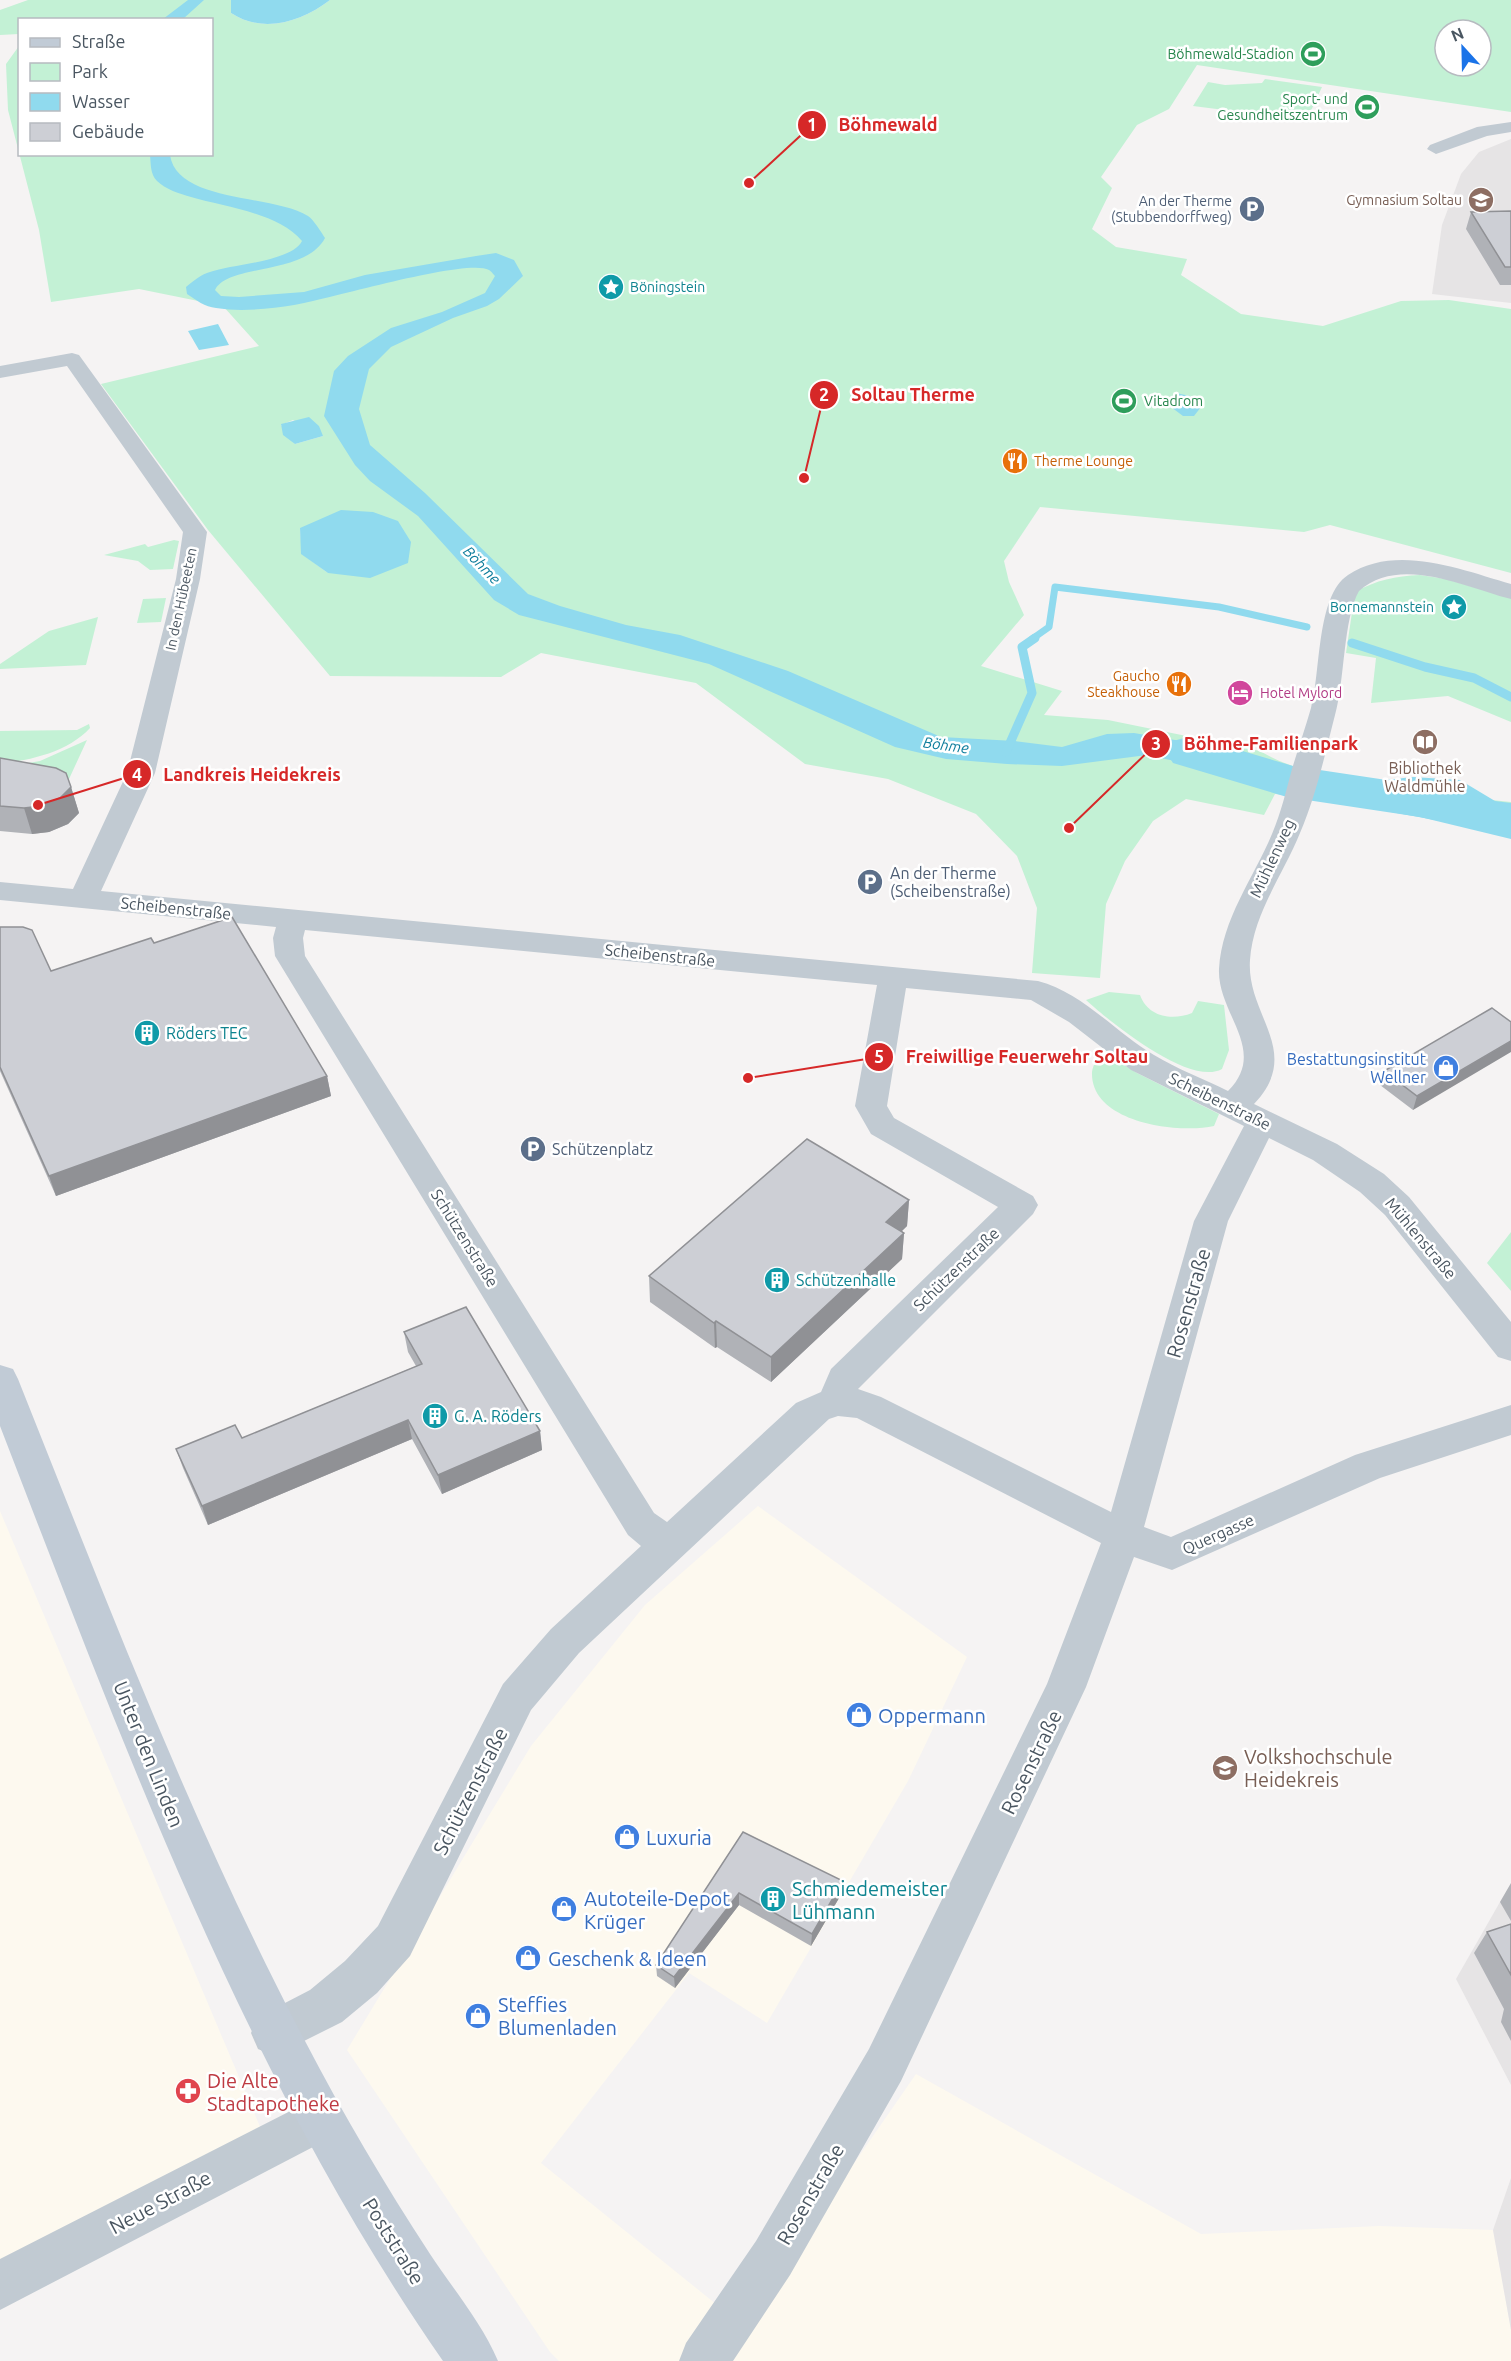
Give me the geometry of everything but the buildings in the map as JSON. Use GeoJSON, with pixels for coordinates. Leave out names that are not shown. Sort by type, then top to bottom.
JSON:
{"type":"FeatureCollection","features":[{"type":"Feature","properties":{"kind":"main road","name":"Unter den Linden"},"geometry":{"type":"LineString","coordinates":[[0,1379],[185,1843],[274,2033],[320,2119]]}},
{"type":"Feature","properties":{"kind":"main road","name":"Poststraße"},"geometry":{"type":"LineString","coordinates":[[320,2119],[380,2220],[473,2361]]}},
{"type":"Feature","properties":{"kind":"street"},"geometry":{"type":"LineString","coordinates":[[1437,148],[1483,131],[1511,127]]}},
{"type":"Feature","properties":{"kind":"street","name":"In den Hübeeten"},"geometry":{"type":"LineString","coordinates":[[0,372],[72,359],[195,532],[188,579],[141,773],[83,899]]}},
{"type":"Feature","properties":{"kind":"street","name":"Mühlenweg"},"geometry":{"type":"LineString","coordinates":[[1259,1119],[1255,1081],[1260,1068],[1261,1056],[1239,999],[1233,973],[1236,950],[1256,890],[1283,841],[1303,783],[1330,686],[1342,595],[1356,580],[1385,570],[1404,568],[1437,572],[1511,592]]}},
{"type":"Feature","properties":{"kind":"street","name":"Scheibenstraße"},"geometry":{"type":"LineString","coordinates":[[0,891],[1038,991],[1080,1015],[1134,1058],[1259,1119]]}},
{"type":"Feature","properties":{"kind":"street","name":"Schützenstraße"},"geometry":{"type":"LineString","coordinates":[[293,920],[288,938],[290,956],[641,1524],[668,1545]]}},
{"type":"Feature","properties":{"kind":"street","name":"Schützenstraße"},"geometry":{"type":"LineString","coordinates":[[274,2033],[326,2006],[361,1977],[394,1941],[518,1697],[565,1641],[809,1413],[835,1400],[844,1379],[1021,1205],[882,1126],[871,1106],[893,978]]}},
{"type":"Feature","properties":{"kind":"street","name":"Mühlenstraße"},"geometry":{"type":"LineString","coordinates":[[1259,1119],[1348,1166],[1396,1206],[1511,1347]]}},
{"type":"Feature","properties":{"kind":"street","name":"Rosenstraße"},"geometry":{"type":"LineString","coordinates":[[704,2361],[773,2258],[885,2065],[1066,1687],[1123,1536],[1211,1221],[1259,1119]]}},
{"type":"Feature","properties":{"kind":"street","name":"Quergasse"},"geometry":{"type":"LineString","coordinates":[[835,1400],[851,1401],[868,1407],[1123,1536],[1172,1554],[1368,1467],[1511,1420]]}},
{"type":"Feature","properties":{"kind":"street","name":"Neue Straße"},"geometry":{"type":"LineString","coordinates":[[0,2285],[320,2119]]}},
{"type":"Feature","properties":{"kind":"shaded area","name":"Gymnasium Soltau"},"geometry":{"type":"Polygon","coordinates":[[[1511,139],[1511,303],[1432,294],[1442,225],[1461,174],[1479,152],[1511,139]]]}},
{"type":"Feature","properties":{"kind":"shaded area"},"geometry":{"type":"Polygon","coordinates":[[[758,1506],[967,1657],[908,1781],[767,2023],[689,1973],[541,2163],[742,2325],[916,2074],[1201,2234],[1379,2226],[1493,2230],[1511,2330],[1511,2361],[559,2361],[550,2352],[347,2050],[531,1746],[645,1605],[758,1506]]]}},
{"type":"Feature","properties":{"kind":"shaded area"},"geometry":{"type":"Polygon","coordinates":[[[0,1511],[266,2141],[0,2278],[0,1511]]]}},
{"type":"Feature","properties":{"kind":"shaded area"},"geometry":{"type":"Polygon","coordinates":[[[1511,1898],[1511,2085],[1456,1979],[1500,1902],[1511,1898]]]}},
{"type":"Feature","properties":{"kind":"shaded area"},"geometry":{"type":"Polygon","coordinates":[[[1511,2178],[1511,2330],[1493,2230],[1511,2178]]]}},
{"type":"Feature","properties":{"kind":"green space"},"geometry":{"type":"Polygon","coordinates":[[[28,0],[231,0],[231,13],[256,23],[269,24],[282,23],[307,14],[330,0],[1511,0],[1511,112],[1197,65],[1169,109],[1137,125],[1101,177],[1112,188],[1092,229],[1116,247],[1187,259],[1181,275],[1241,314],[1323,326],[1401,301],[1449,300],[1511,309],[1511,573],[1330,525],[1304,532],[1040,507],[1004,561],[1009,582],[1024,615],[981,666],[1062,691],[1044,715],[1108,720],[1260,751],[1285,763],[1347,781],[1416,792],[1511,802],[1511,836],[1369,803],[1275,794],[1264,815],[1186,799],[1153,821],[1125,861],[1106,904],[1100,978],[1032,973],[1037,908],[1017,856],[976,814],[888,779],[805,764],[696,683],[541,653],[501,677],[330,676],[208,530],[101,384],[259,346],[223,306],[139,289],[51,302],[39,230],[20,156],[213,156],[213,18],[18,18],[18,34],[0,35],[0,10],[28,0]],[[293,420],[281,425],[295,444],[323,436],[293,420]],[[300,528],[302,554],[328,573],[300,528]]]}},
{"type":"Feature","properties":{"kind":"green space"},"geometry":{"type":"Polygon","coordinates":[[[18,47],[18,149],[8,110],[6,64],[18,47]]]}},
{"type":"Feature","properties":{"kind":"green space"},"geometry":{"type":"Polygon","coordinates":[[[1265,79],[1322,87],[1308,117],[1270,113],[1264,115],[1193,106],[1208,82],[1225,85],[1262,83],[1265,79]]]}},
{"type":"Feature","properties":{"kind":"green space"},"geometry":{"type":"Polygon","coordinates":[[[174,540],[179,541],[173,569],[150,570],[138,561],[104,555],[145,544],[148,547],[174,540]]]}},
{"type":"Feature","properties":{"kind":"green space"},"geometry":{"type":"Polygon","coordinates":[[[1420,575],[1446,579],[1511,598],[1511,722],[1448,696],[1371,703],[1376,658],[1346,653],[1355,592],[1386,579],[1420,575]]]}},
{"type":"Feature","properties":{"kind":"green space"},"geometry":{"type":"Polygon","coordinates":[[[166,598],[161,622],[137,623],[143,599],[166,598]]]}},
{"type":"Feature","properties":{"kind":"green space"},"geometry":{"type":"Polygon","coordinates":[[[98,617],[86,665],[0,669],[0,664],[49,631],[98,617]]]}},
{"type":"Feature","properties":{"kind":"green space"},"geometry":{"type":"Polygon","coordinates":[[[89,724],[90,728],[81,736],[60,749],[37,757],[0,763],[0,731],[77,730],[89,724]]]}},
{"type":"Feature","properties":{"kind":"green space"},"geometry":{"type":"Polygon","coordinates":[[[87,740],[63,792],[0,768],[40,761],[87,740]]]}},
{"type":"Feature","properties":{"kind":"green space"},"geometry":{"type":"Polygon","coordinates":[[[1109,992],[1140,995],[1149,1008],[1169,1017],[1192,1013],[1198,1001],[1224,1005],[1229,1050],[1222,1069],[1208,1072],[1191,1069],[1171,1061],[1131,1036],[1086,1000],[1109,992]]]}},
{"type":"Feature","properties":{"kind":"green space"},"geometry":{"type":"Polygon","coordinates":[[[1100,1050],[1137,1073],[1219,1114],[1214,1126],[1180,1128],[1159,1126],[1120,1114],[1105,1103],[1095,1089],[1092,1072],[1100,1050]]]}},
{"type":"Feature","properties":{"kind":"green space"},"geometry":{"type":"Polygon","coordinates":[[[1511,1232],[1511,1291],[1487,1263],[1511,1232]]]}},
{"type":"Feature","properties":{"kind":"water"},"geometry":{"type":"Polygon","coordinates":[[[188,0],[204,0],[184,18],[164,18],[188,0]]]}},
{"type":"Feature","properties":{"kind":"water"},"geometry":{"type":"Polygon","coordinates":[[[231,0],[330,0],[307,14],[282,23],[269,24],[256,23],[231,13],[231,0]]]}},
{"type":"Feature","properties":{"kind":"water"},"geometry":{"type":"Polygon","coordinates":[[[150,156],[170,156],[177,170],[190,182],[208,190],[292,209],[308,216],[325,238],[315,250],[301,258],[235,276],[223,282],[215,290],[221,296],[239,297],[304,292],[365,275],[496,253],[514,260],[523,276],[499,299],[391,347],[369,369],[359,409],[370,445],[425,493],[528,594],[626,625],[680,635],[788,671],[941,737],[1015,741],[1062,747],[1107,734],[1134,733],[1210,746],[1280,767],[1277,787],[1230,773],[1147,755],[1062,766],[946,759],[895,747],[709,664],[519,615],[494,600],[418,516],[370,481],[355,465],[324,416],[334,371],[348,356],[391,328],[442,312],[485,293],[495,276],[489,270],[475,268],[453,270],[426,274],[311,302],[265,309],[225,309],[208,306],[187,294],[186,287],[207,273],[286,254],[302,241],[292,231],[266,217],[173,191],[157,181],[151,169],[150,156]]]}},
{"type":"Feature","properties":{"kind":"water"},"geometry":{"type":"Polygon","coordinates":[[[218,324],[229,345],[199,350],[188,331],[218,324]]]}},
{"type":"Feature","properties":{"kind":"water"},"geometry":{"type":"Polygon","coordinates":[[[1176,393],[1190,396],[1201,407],[1194,416],[1183,416],[1167,404],[1176,393]]]}},
{"type":"Feature","properties":{"kind":"water"},"geometry":{"type":"Polygon","coordinates":[[[309,417],[319,426],[323,436],[295,444],[283,435],[281,424],[309,417]]]}},
{"type":"Feature","properties":{"kind":"water"},"geometry":{"type":"Polygon","coordinates":[[[341,510],[373,512],[398,521],[411,542],[408,563],[370,578],[328,573],[301,554],[300,528],[341,510]]]}},
{"type":"Feature","properties":{"kind":"water"},"geometry":{"type":"Polygon","coordinates":[[[1339,776],[1376,781],[1413,777],[1460,780],[1495,801],[1511,803],[1511,834],[1337,802],[1339,776]]]}},
{"type":"Feature","properties":{"kind":"waterway"},"geometry":{"type":"LineString","coordinates":[[1032,639],[1049,627],[1055,587],[1219,607],[1307,627]]}},
{"type":"Feature","properties":{"kind":"waterway"},"geometry":{"type":"LineString","coordinates":[[1006,752],[1032,693],[1022,647],[1035,638]]}},
{"type":"Feature","properties":{"kind":"waterway"},"geometry":{"type":"LineString","coordinates":[[1352,643],[1425,667],[1474,678],[1511,697]]}},
{"type":"Feature","properties":{"kind":"waterway","name":"Böhme"},"geometry":{"type":"LineString","coordinates":[[1192,752],[1287,781],[1420,801],[1511,822]]}},
{"type":"Feature","properties":{"kind":"place","name":"Böhmewald-Stadion"},"geometry":{"type":"Point","coordinates":[1313,54]}},
{"type":"Feature","properties":{"kind":"place","name":"Sport- und Gesundheitszentrum"},"geometry":{"type":"Point","coordinates":[1367,107]}},
{"type":"Feature","properties":{"kind":"place","name":"Böhmewald"},"geometry":{"type":"Point","coordinates":[749,183]}},
{"type":"Feature","properties":{"kind":"place","name":"Gymnasium Soltau"},"geometry":{"type":"Point","coordinates":[1481,200]}},
{"type":"Feature","properties":{"kind":"place","name":"An der Therme (Stubbendorffweg)"},"geometry":{"type":"Point","coordinates":[1252,209]}},
{"type":"Feature","properties":{"kind":"place","name":"Böningstein"},"geometry":{"type":"Point","coordinates":[611,287]}},
{"type":"Feature","properties":{"kind":"place","name":"Vitadrom"},"geometry":{"type":"Point","coordinates":[1124,401]}},
{"type":"Feature","properties":{"kind":"place","name":"Therme Lounge"},"geometry":{"type":"Point","coordinates":[1015,461]}},
{"type":"Feature","properties":{"kind":"place","name":"Soltau Therme"},"geometry":{"type":"Point","coordinates":[804,478]}},
{"type":"Feature","properties":{"kind":"place","name":"Bornemannstein"},"geometry":{"type":"Point","coordinates":[1454,607]}},
{"type":"Feature","properties":{"kind":"place","name":"Gaucho Steakhouse"},"geometry":{"type":"Point","coordinates":[1179,684]}},
{"type":"Feature","properties":{"kind":"place","name":"Hotel Mylord"},"geometry":{"type":"Point","coordinates":[1240,693]}},
{"type":"Feature","properties":{"kind":"place","name":"Bibliothek Waldmühle"},"geometry":{"type":"Point","coordinates":[1425,742]}},
{"type":"Feature","properties":{"kind":"place","name":"Landkreis Heidekreis"},"geometry":{"type":"Point","coordinates":[38,805]}},
{"type":"Feature","properties":{"kind":"place","name":"Böhme-Familienpark"},"geometry":{"type":"Point","coordinates":[1069,828]}},
{"type":"Feature","properties":{"kind":"place","name":"An der Therme (Scheibenstraße)"},"geometry":{"type":"Point","coordinates":[870,882]}},
{"type":"Feature","properties":{"kind":"place","name":"Röders TEC"},"geometry":{"type":"Point","coordinates":[147,1033]}},
{"type":"Feature","properties":{"kind":"place","name":"Bestattungsinstitut Wellner"},"geometry":{"type":"Point","coordinates":[1446,1068]}},
{"type":"Feature","properties":{"kind":"place","name":"Freiwillige Feuerwehr Soltau"},"geometry":{"type":"Point","coordinates":[748,1078]}},
{"type":"Feature","properties":{"kind":"place","name":"Schützenplatz"},"geometry":{"type":"Point","coordinates":[533,1149]}},
{"type":"Feature","properties":{"kind":"place","name":"Schützenhalle"},"geometry":{"type":"Point","coordinates":[777,1280]}},
{"type":"Feature","properties":{"kind":"place","name":"G. A. Röders"},"geometry":{"type":"Point","coordinates":[435,1416]}},
{"type":"Feature","properties":{"kind":"place","name":"Oppermann"},"geometry":{"type":"Point","coordinates":[859,1715]}},
{"type":"Feature","properties":{"kind":"place","name":"Volkshochschule Heidekreis"},"geometry":{"type":"Point","coordinates":[1225,1768]}},
{"type":"Feature","properties":{"kind":"place","name":"Luxuria"},"geometry":{"type":"Point","coordinates":[627,1837]}},
{"type":"Feature","properties":{"kind":"place","name":"Schmiedemeister Lühmann"},"geometry":{"type":"Point","coordinates":[773,1899]}},
{"type":"Feature","properties":{"kind":"place","name":"Autoteile-Depot Krüger"},"geometry":{"type":"Point","coordinates":[564,1909]}},
{"type":"Feature","properties":{"kind":"place","name":"Geschenk & Ideen"},"geometry":{"type":"Point","coordinates":[528,1958]}},
{"type":"Feature","properties":{"kind":"place","name":"Steffies Blumenladen"},"geometry":{"type":"Point","coordinates":[478,2016]}},
{"type":"Feature","properties":{"kind":"place","name":"Die Alte Stadtapotheke"},"geometry":{"type":"Point","coordinates":[188,2091]}}]}
